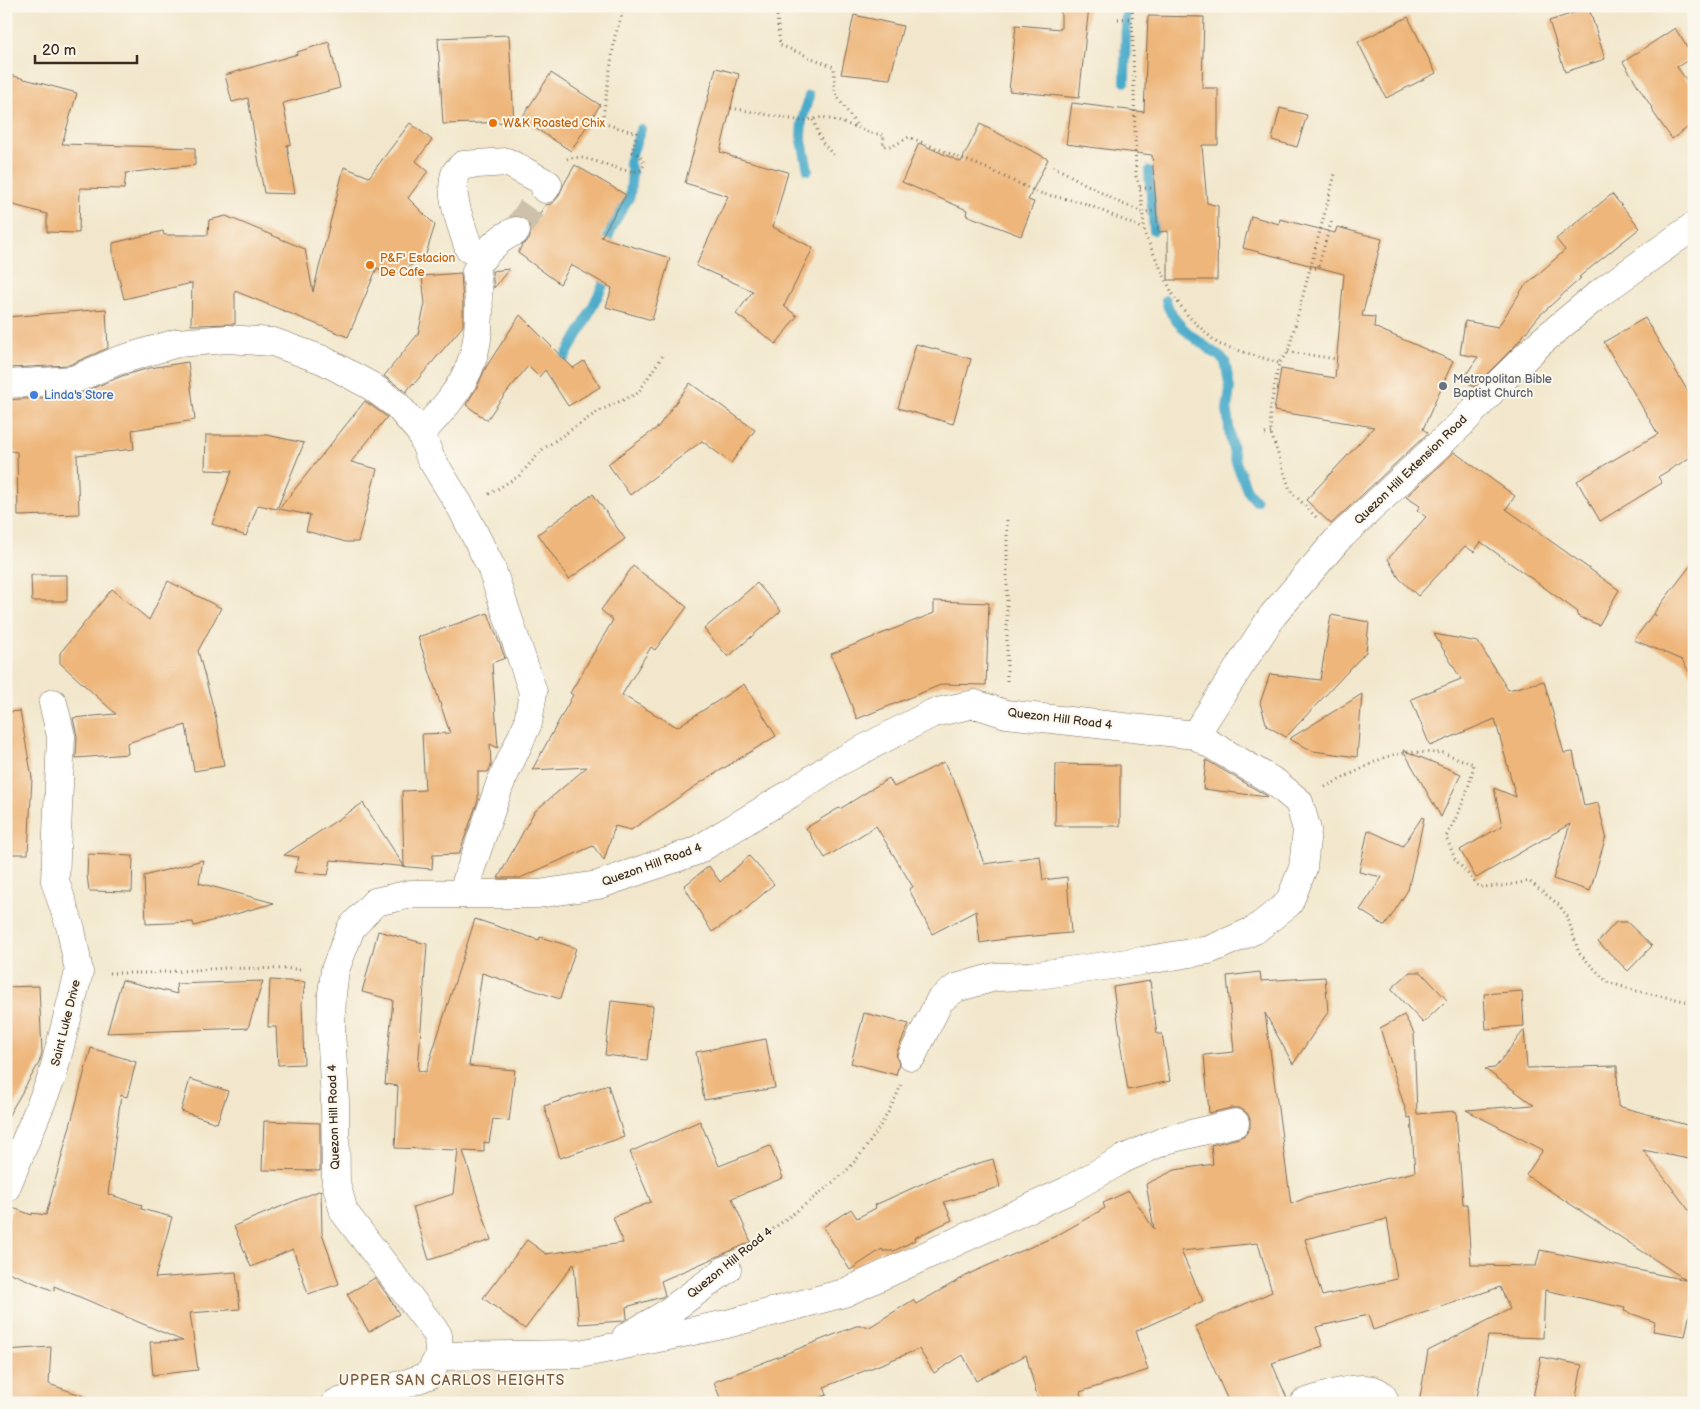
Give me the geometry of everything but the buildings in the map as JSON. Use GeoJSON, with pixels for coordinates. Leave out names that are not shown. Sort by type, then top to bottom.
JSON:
{"type":"FeatureCollection","features":[{"type":"Feature","properties":{"kind":"street"},"geometry":{"type":"LineString","coordinates":[[421,433],[458,388],[472,360],[477,333],[480,294],[476,259],[458,216],[454,190],[455,173],[463,165],[508,162],[548,184],[545,189]]}},
{"type":"Feature","properties":{"kind":"street","name":"Quezon Hill Extension Road"},"geometry":{"type":"LineString","coordinates":[[1195,735],[1272,615],[1338,539],[1462,423],[1541,342],[1600,293],[1694,226]]}},
{"type":"Feature","properties":{"kind":"street"},"geometry":{"type":"LineString","coordinates":[[476,259],[509,233],[516,230]]}},
{"type":"Feature","properties":{"kind":"street"},"geometry":{"type":"LineString","coordinates":[[6,384],[73,380],[117,361],[176,343],[227,339],[273,342],[323,360],[371,386],[397,404],[421,433],[430,457],[462,510],[491,567],[532,692],[528,724],[500,784],[462,894]]}},
{"type":"Feature","properties":{"kind":"street","name":"Saint Luke Drive"},"geometry":{"type":"LineString","coordinates":[[6,1188],[52,1077],[79,972],[71,929],[55,881],[61,736],[53,703]]}},
{"type":"Feature","properties":{"kind":"street","name":"Quezon Hill Road 4"},"geometry":{"type":"LineString","coordinates":[[1235,1123],[1166,1140],[1123,1159],[1067,1191],[844,1292],[727,1324],[580,1354],[439,1356],[438,1336],[344,1212],[336,1183],[335,1102],[331,1029],[335,970],[351,928],[375,902],[411,894],[538,894],[598,885],[696,851],[790,794],[835,764],[933,713],[975,704],[1006,714],[1195,735],[1276,783],[1299,802]]}},
{"type":"Feature","properties":{"kind":"street"},"geometry":{"type":"LineString","coordinates":[[912,1056],[940,1000],[956,988],[995,977],[1030,976],[1208,950],[1256,930],[1289,903],[1303,868],[1307,830],[1299,802]]}},
{"type":"Feature","properties":{"kind":"street","name":"Quezon Hill Road 4"},"geometry":{"type":"LineString","coordinates":[[606,1349],[664,1315],[727,1268]]}},
{"type":"Feature","properties":{"kind":"street"},"geometry":{"type":"LineString","coordinates":[[336,1403],[408,1383],[429,1375],[439,1356]]}},
{"type":"Feature","properties":{"kind":"street"},"geometry":{"type":"LineString","coordinates":[[1304,1403],[1359,1388],[1377,1392],[1385,1398],[1385,1403]]}},
{"type":"Feature","properties":{"kind":"path"},"geometry":{"type":"LineString","coordinates":[[567,158],[571,157],[637,172],[644,165],[643,158],[633,152],[637,133],[602,123],[616,36],[625,6]]}},
{"type":"Feature","properties":{"kind":"path"},"geometry":{"type":"LineString","coordinates":[[776,6],[780,45],[834,67],[835,93],[858,127]]}},
{"type":"Feature","properties":{"kind":"path"},"geometry":{"type":"LineString","coordinates":[[1132,6],[1136,176],[1140,188],[1145,235],[1174,297],[1189,317],[1204,332],[1218,344],[1279,364]]}},
{"type":"Feature","properties":{"kind":"path"},"geometry":{"type":"LineString","coordinates":[[1118,19],[1133,18]]}},
{"type":"Feature","properties":{"kind":"path"},"geometry":{"type":"LineString","coordinates":[[731,108],[802,121],[813,120],[823,116],[858,127],[870,133],[884,135],[883,146],[893,146],[909,137],[988,169],[1039,193],[1084,203],[1144,228]]}},
{"type":"Feature","properties":{"kind":"path"},"geometry":{"type":"LineString","coordinates":[[813,120],[822,142],[835,157]]}},
{"type":"Feature","properties":{"kind":"path"},"geometry":{"type":"LineString","coordinates":[[1053,166],[1118,202],[1143,212],[1156,211]]}},
{"type":"Feature","properties":{"kind":"path"},"geometry":{"type":"LineString","coordinates":[[1322,523],[1290,490],[1271,433],[1270,411],[1279,364],[1288,352],[1335,174]]}},
{"type":"Feature","properties":{"kind":"path"},"geometry":{"type":"LineString","coordinates":[[1140,188],[1154,188]]}},
{"type":"Feature","properties":{"kind":"path"},"geometry":{"type":"LineString","coordinates":[[1310,268],[1318,268],[1332,219]]}},
{"type":"Feature","properties":{"kind":"path"},"geometry":{"type":"LineString","coordinates":[[1288,352],[1337,358]]}},
{"type":"Feature","properties":{"kind":"path"},"geometry":{"type":"LineString","coordinates":[[462,510],[519,476],[543,449],[597,412],[638,394],[663,355]]}},
{"type":"Feature","properties":{"kind":"path"},"geometry":{"type":"LineString","coordinates":[[1266,434],[1271,433]]}},
{"type":"Feature","properties":{"kind":"path"},"geometry":{"type":"LineString","coordinates":[[1006,714],[1007,517]]}},
{"type":"Feature","properties":{"kind":"path"},"geometry":{"type":"LineString","coordinates":[[1299,802],[1385,757],[1407,752],[1443,753],[1474,764],[1462,808],[1446,837],[1456,859],[1479,887],[1504,886],[1529,880],[1559,905],[1567,916],[1579,952],[1607,982],[1694,1003]]}},
{"type":"Feature","properties":{"kind":"path"},"geometry":{"type":"LineString","coordinates":[[79,972],[148,973],[226,968],[335,970]]}},
{"type":"Feature","properties":{"kind":"path","name":"Quezon Hill Road 4"},"geometry":{"type":"LineString","coordinates":[[727,1268],[770,1230],[810,1201],[847,1170],[873,1136],[894,1102],[912,1056]]}},
{"type":"Feature","properties":{"kind":"waterway"},"geometry":{"type":"LineString","coordinates":[[1125,82],[1126,6]]}},
{"type":"Feature","properties":{"kind":"waterway"},"geometry":{"type":"LineString","coordinates":[[808,170],[801,136],[802,121],[809,96]]}},
{"type":"Feature","properties":{"kind":"waterway"},"geometry":{"type":"LineString","coordinates":[[610,250],[606,242],[614,223],[630,196],[632,171],[629,162],[641,129]]}},
{"type":"Feature","properties":{"kind":"waterway"},"geometry":{"type":"LineString","coordinates":[[1149,171],[1154,230]]}},
{"type":"Feature","properties":{"kind":"waterway"},"geometry":{"type":"LineString","coordinates":[[558,369],[583,326],[609,273]]}},
{"type":"Feature","properties":{"kind":"waterway"},"geometry":{"type":"LineString","coordinates":[[1166,300],[1169,310],[1182,327],[1225,361],[1230,389],[1227,409],[1230,437],[1236,462],[1247,490],[1256,501]]}},
{"type":"Feature","properties":{"kind":"tunnel"},"geometry":{"type":"LineString","coordinates":[[516,231],[545,189]]}},
{"type":"Feature","properties":{"kind":"place","name":"W&K Roasted Chix"},"geometry":{"type":"Point","coordinates":[493,123]}},
{"type":"Feature","properties":{"kind":"place","name":"P&F' Estacion De Cafe"},"geometry":{"type":"Point","coordinates":[370,265]}},
{"type":"Feature","properties":{"kind":"place","name":"Metropolitan Bible Baptist Church"},"geometry":{"type":"Point","coordinates":[1443,386]}},
{"type":"Feature","properties":{"kind":"place","name":"Linda's Store"},"geometry":{"type":"Point","coordinates":[34,395]}},
{"type":"Feature","properties":{"kind":"district","name":"UPPER SAN CARLOS HEIGHTS"},"geometry":{"type":"Point","coordinates":[452,1380]}}]}
